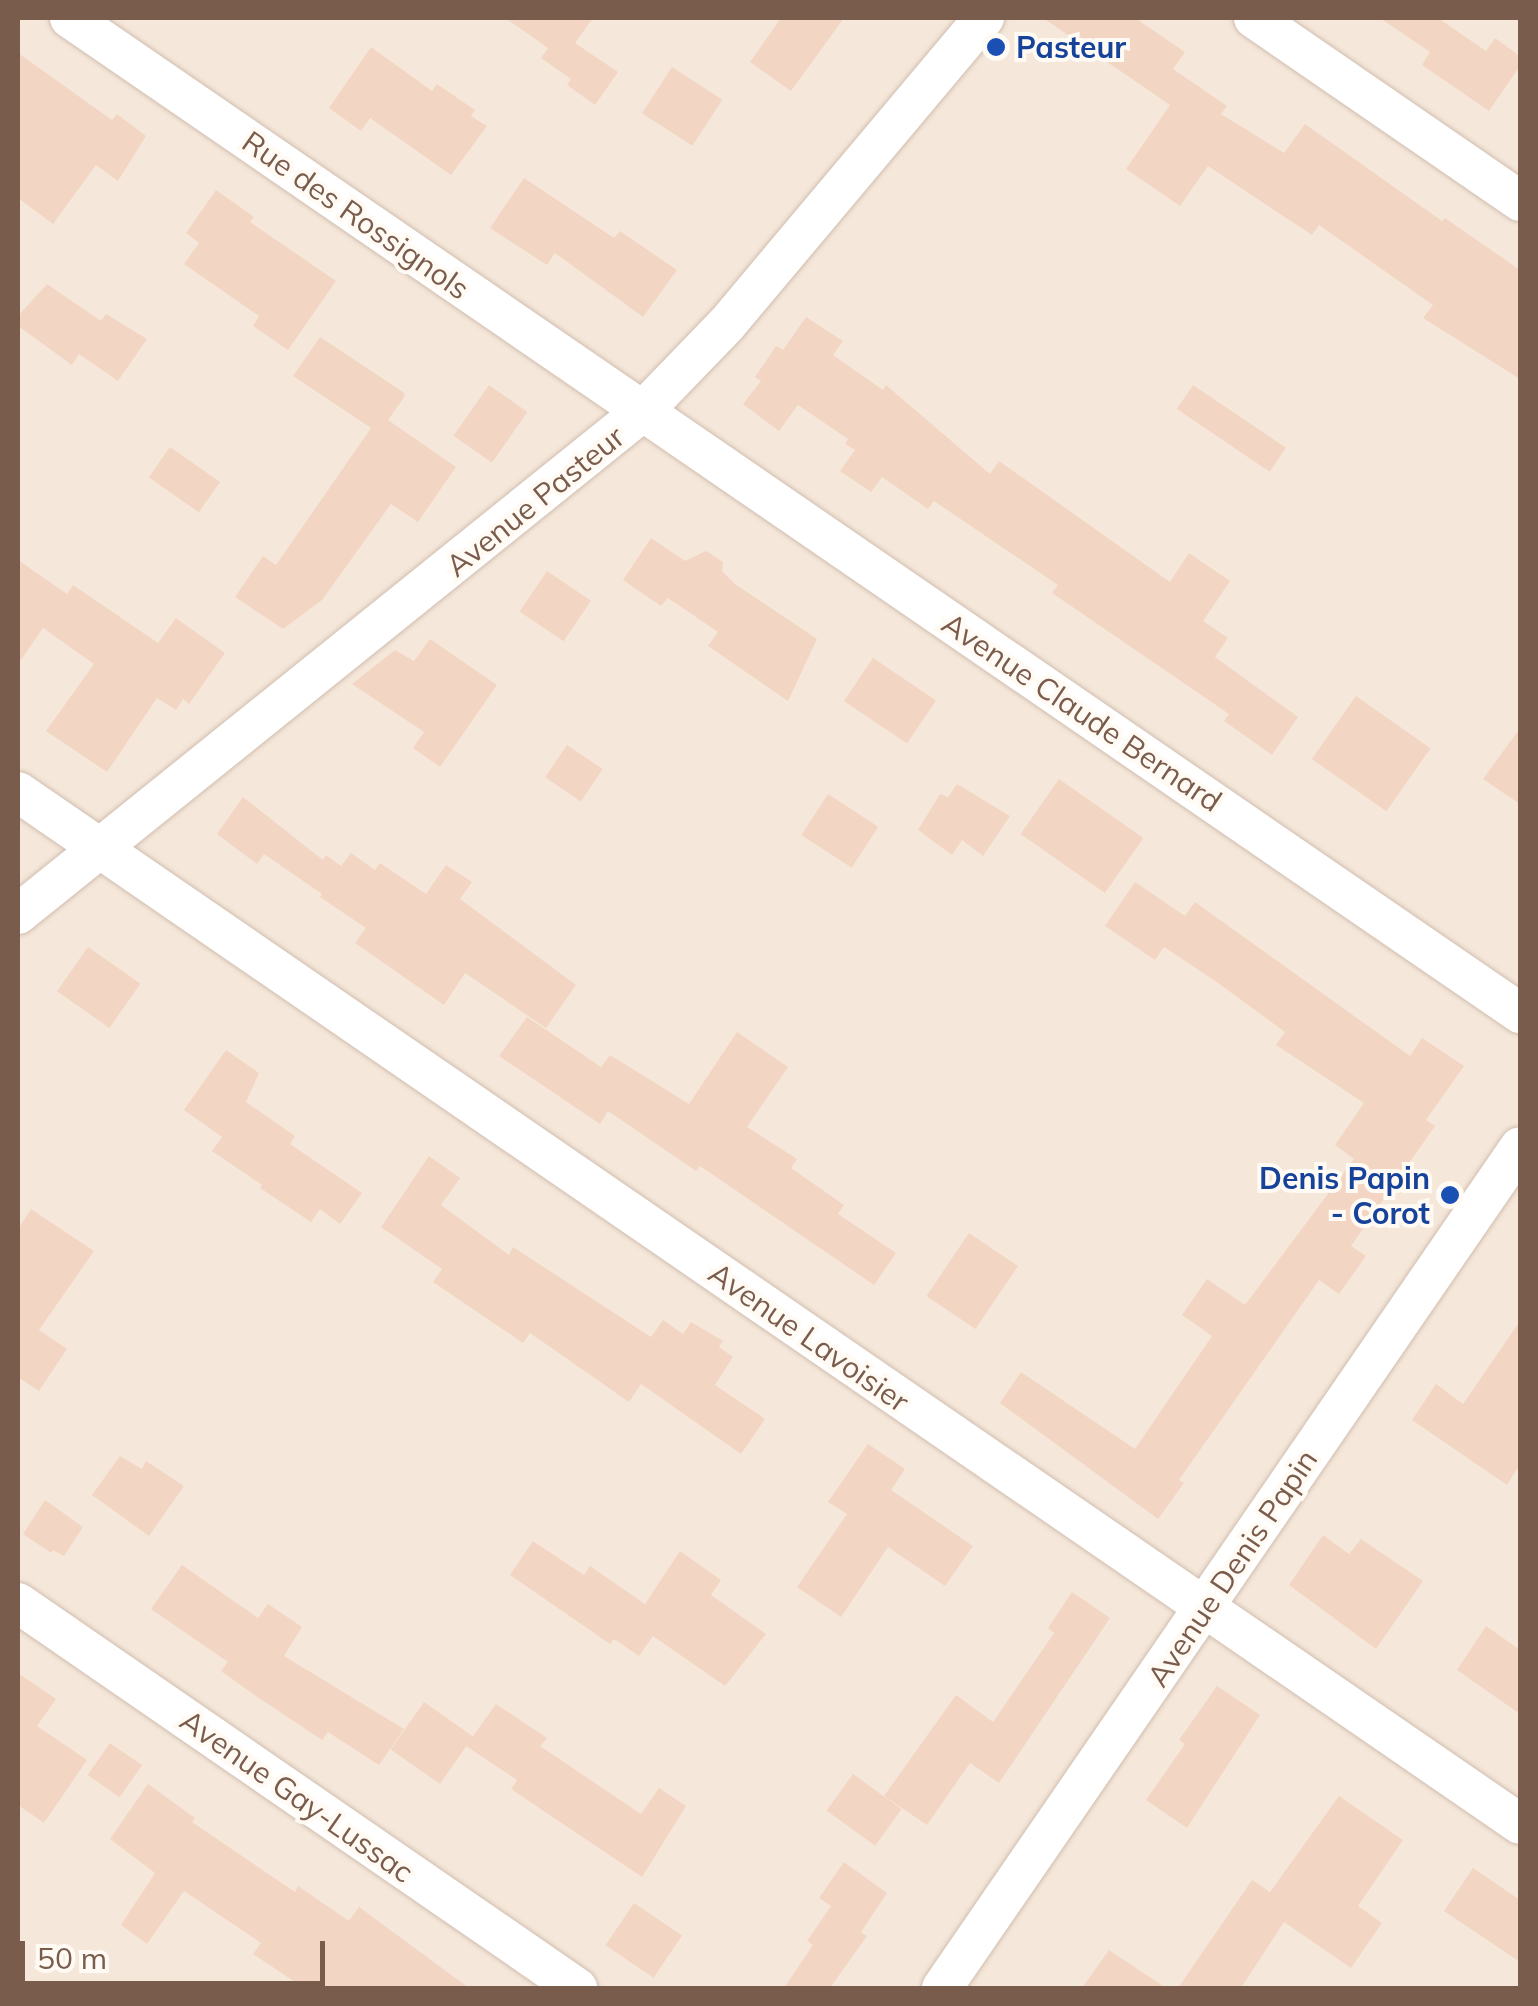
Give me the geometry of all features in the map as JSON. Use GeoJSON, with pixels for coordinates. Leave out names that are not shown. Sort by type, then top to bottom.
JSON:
{"type":"FeatureCollection","features":[{"type":"Feature","properties":{"kind":"street","name":"Rue des Rossignols"},"geometry":{"type":"LineString","coordinates":[[70,18],[642,412]]}},
{"type":"Feature","properties":{"kind":"street","name":"Avenue Pasteur"},"geometry":{"type":"LineString","coordinates":[[18,914],[642,412],[727,324],[984,18]]}},
{"type":"Feature","properties":{"kind":"street"},"geometry":{"type":"LineString","coordinates":[[1254,18],[1520,200]]}},
{"type":"Feature","properties":{"kind":"street","name":"Avenue Claude Bernard"},"geometry":{"type":"LineString","coordinates":[[642,412],[1520,1013]]}},
{"type":"Feature","properties":{"kind":"street","name":"Avenue Lavoisier"},"geometry":{"type":"LineString","coordinates":[[18,792],[1520,1824]]}},
{"type":"Feature","properties":{"kind":"street","name":"Avenue Denis Papin"},"geometry":{"type":"LineString","coordinates":[[942,1988],[1520,1147]]}},
{"type":"Feature","properties":{"kind":"street","name":"Avenue Gay-Lussac"},"geometry":{"type":"LineString","coordinates":[[18,1604],[577,1988]]}},
{"type":"Feature","properties":{"kind":"shaded area"},"geometry":{"type":"Polygon","coordinates":[[[18,18],[1520,18],[1520,1988],[18,1988],[18,18]]]}},
{"type":"Feature","properties":{"kind":"building"},"geometry":{"type":"Polygon","coordinates":[[[505,18],[593,18],[575,43],[618,72],[595,105],[567,85],[571,79],[541,58],[548,48],[505,18]]]}},
{"type":"Feature","properties":{"kind":"building"},"geometry":{"type":"Polygon","coordinates":[[[781,18],[844,18],[791,91],[750,62],[781,18]]]}},
{"type":"Feature","properties":{"kind":"building"},"geometry":{"type":"Polygon","coordinates":[[[1043,18],[1135,18],[1185,52],[1173,69],[1227,106],[1221,114],[1284,153],[1305,124],[1442,221],[1445,218],[1520,270],[1520,379],[1423,318],[1433,305],[1319,225],[1312,235],[1208,166],[1180,206],[1126,169],[1170,105],[1043,18]]]}},
{"type":"Feature","properties":{"kind":"building"},"geometry":{"type":"Polygon","coordinates":[[[1380,18],[1438,18],[1486,51],[1495,38],[1520,56],[1520,66],[1489,111],[1422,65],[1430,52],[1380,18]]]}},
{"type":"Feature","properties":{"kind":"building"},"geometry":{"type":"Polygon","coordinates":[[[371,47],[432,91],[437,84],[475,110],[471,116],[487,126],[451,175],[370,118],[361,131],[329,108],[371,47]]]}},
{"type":"Feature","properties":{"kind":"building"},"geometry":{"type":"Polygon","coordinates":[[[18,53],[112,120],[117,114],[146,136],[118,181],[96,165],[53,224],[18,198],[18,53]]]}},
{"type":"Feature","properties":{"kind":"building"},"geometry":{"type":"Polygon","coordinates":[[[672,67],[722,100],[692,146],[642,113],[672,67]]]}},
{"type":"Feature","properties":{"kind":"building"},"geometry":{"type":"Polygon","coordinates":[[[524,178],[614,238],[620,231],[677,270],[643,317],[555,253],[547,265],[490,228],[524,178]]]}},
{"type":"Feature","properties":{"kind":"building"},"geometry":{"type":"Polygon","coordinates":[[[216,190],[254,217],[250,222],[336,281],[288,350],[253,326],[259,316],[184,264],[199,243],[186,233],[216,190]]]}},
{"type":"Feature","properties":{"kind":"building"},"geometry":{"type":"Polygon","coordinates":[[[47,284],[101,321],[106,314],[147,339],[118,381],[79,354],[72,365],[18,326],[18,316],[47,284]]]}},
{"type":"Feature","properties":{"kind":"building"},"geometry":{"type":"Polygon","coordinates":[[[806,317],[843,341],[833,355],[883,390],[886,385],[990,474],[999,461],[1170,582],[1189,553],[1230,581],[1203,621],[1228,638],[1215,657],[1298,717],[1272,755],[1224,721],[1229,714],[1052,593],[1058,585],[934,501],[928,509],[882,477],[871,492],[840,471],[855,450],[845,444],[848,439],[798,405],[779,431],[743,404],[761,381],[755,377],[776,346],[783,350],[806,317]]]}},
{"type":"Feature","properties":{"kind":"building"},"geometry":{"type":"Polygon","coordinates":[[[320,337],[403,392],[405,396],[388,420],[456,467],[418,522],[391,504],[322,600],[283,629],[235,597],[263,556],[276,565],[371,428],[293,376],[320,337]]]}},
{"type":"Feature","properties":{"kind":"building"},"geometry":{"type":"Polygon","coordinates":[[[489,385],[528,412],[492,463],[453,436],[489,385]]]}},
{"type":"Feature","properties":{"kind":"building"},"geometry":{"type":"Polygon","coordinates":[[[1193,385],[1286,448],[1270,472],[1177,409],[1193,385]]]}},
{"type":"Feature","properties":{"kind":"building"},"geometry":{"type":"Polygon","coordinates":[[[170,447],[220,482],[199,512],[149,477],[170,447]]]}},
{"type":"Feature","properties":{"kind":"building"},"geometry":{"type":"Polygon","coordinates":[[[651,538],[685,561],[706,551],[723,562],[722,571],[735,584],[817,639],[788,701],[708,646],[718,632],[668,598],[661,606],[623,580],[651,538]]]}},
{"type":"Feature","properties":{"kind":"building"},"geometry":{"type":"Polygon","coordinates":[[[18,560],[67,594],[73,585],[158,643],[176,618],[225,653],[189,704],[183,699],[176,710],[157,698],[107,772],[46,731],[94,664],[43,628],[18,664],[18,560]]]}},
{"type":"Feature","properties":{"kind":"building"},"geometry":{"type":"Polygon","coordinates":[[[547,571],[591,601],[564,641],[520,612],[547,571]]]}},
{"type":"Feature","properties":{"kind":"building"},"geometry":{"type":"Polygon","coordinates":[[[430,639],[497,685],[440,767],[413,748],[424,732],[352,684],[395,650],[414,661],[430,639]]]}},
{"type":"Feature","properties":{"kind":"building"},"geometry":{"type":"Polygon","coordinates":[[[873,658],[936,700],[907,744],[844,701],[873,658]]]}},
{"type":"Feature","properties":{"kind":"building"},"geometry":{"type":"Polygon","coordinates":[[[1356,696],[1431,748],[1386,811],[1312,759],[1356,696]]]}},
{"type":"Feature","properties":{"kind":"building"},"geometry":{"type":"Polygon","coordinates":[[[1520,728],[1520,804],[1483,779],[1520,728]]]}},
{"type":"Feature","properties":{"kind":"building"},"geometry":{"type":"Polygon","coordinates":[[[567,745],[603,769],[581,801],[545,777],[567,745]]]}},
{"type":"Feature","properties":{"kind":"building"},"geometry":{"type":"Polygon","coordinates":[[[1059,779],[1143,838],[1105,893],[1021,834],[1059,779]]]}},
{"type":"Feature","properties":{"kind":"building"},"geometry":{"type":"Polygon","coordinates":[[[957,784],[1010,816],[983,856],[962,840],[952,855],[918,830],[940,794],[948,797],[957,784]]]}},
{"type":"Feature","properties":{"kind":"building"},"geometry":{"type":"Polygon","coordinates":[[[828,794],[878,827],[852,868],[801,835],[828,794]]]}},
{"type":"Feature","properties":{"kind":"building"},"geometry":{"type":"Polygon","coordinates":[[[243,797],[323,860],[326,855],[341,866],[351,853],[375,870],[380,863],[426,894],[446,865],[472,882],[460,899],[576,985],[546,1028],[465,973],[444,1005],[355,943],[366,928],[320,897],[322,894],[264,854],[257,864],[217,834],[243,797]]]}},
{"type":"Feature","properties":{"kind":"building"},"geometry":{"type":"Polygon","coordinates":[[[1135,882],[1185,916],[1195,902],[1410,1056],[1422,1038],[1464,1066],[1426,1120],[1435,1126],[1351,1246],[1366,1256],[1339,1294],[1319,1280],[1179,1480],[1184,1483],[1158,1519],[1000,1403],[1021,1372],[1135,1449],[1212,1336],[1182,1315],[1207,1279],[1245,1305],[1354,1159],[1335,1145],[1364,1103],[1276,1045],[1285,1032],[1218,983],[1164,947],[1155,960],[1105,926],[1135,882]]]}},
{"type":"Feature","properties":{"kind":"building"},"geometry":{"type":"Polygon","coordinates":[[[88,947],[140,984],[109,1028],[57,991],[88,947]]]}},
{"type":"Feature","properties":{"kind":"building"},"geometry":{"type":"Polygon","coordinates":[[[527,1017],[601,1067],[610,1055],[689,1104],[737,1032],[788,1067],[747,1127],[797,1159],[791,1168],[844,1205],[838,1214],[896,1253],[874,1285],[700,1166],[696,1171],[608,1111],[600,1124],[499,1056],[527,1017]]]}},
{"type":"Feature","properties":{"kind":"building"},"geometry":{"type":"Polygon","coordinates":[[[226,1050],[259,1073],[246,1102],[295,1136],[290,1144],[362,1193],[340,1224],[320,1209],[311,1222],[260,1188],[262,1185],[212,1151],[222,1137],[184,1110],[226,1050]]]}},
{"type":"Feature","properties":{"kind":"building"},"geometry":{"type":"Polygon","coordinates":[[[429,1156],[460,1178],[441,1205],[509,1255],[513,1247],[651,1337],[663,1320],[683,1334],[691,1322],[723,1341],[719,1347],[733,1357],[715,1385],[765,1419],[741,1454],[641,1384],[629,1402],[530,1333],[523,1343],[433,1282],[442,1269],[381,1227],[429,1156]]]}},
{"type":"Feature","properties":{"kind":"building"},"geometry":{"type":"Polygon","coordinates":[[[31,1209],[94,1251],[39,1330],[67,1349],[39,1391],[18,1377],[18,1229],[31,1209]]]}},
{"type":"Feature","properties":{"kind":"building"},"geometry":{"type":"Polygon","coordinates":[[[969,1233],[1018,1266],[975,1329],[927,1296],[969,1233]]]}},
{"type":"Feature","properties":{"kind":"building"},"geometry":{"type":"Polygon","coordinates":[[[1520,1321],[1520,1464],[1507,1485],[1412,1420],[1436,1384],[1463,1404],[1520,1321]]]}},
{"type":"Feature","properties":{"kind":"building"},"geometry":{"type":"Polygon","coordinates":[[[868,1444],[905,1469],[891,1490],[973,1546],[945,1586],[888,1547],[841,1617],[797,1587],[847,1514],[828,1502],[868,1444]]]}},
{"type":"Feature","properties":{"kind":"building"},"geometry":{"type":"Polygon","coordinates":[[[120,1456],[142,1469],[146,1461],[184,1486],[149,1536],[92,1495],[120,1456]]]}},
{"type":"Feature","properties":{"kind":"building"},"geometry":{"type":"Polygon","coordinates":[[[45,1500],[83,1527],[64,1556],[53,1550],[51,1553],[23,1534],[45,1500]]]}},
{"type":"Feature","properties":{"kind":"building"},"geometry":{"type":"Polygon","coordinates":[[[1323,1535],[1349,1554],[1361,1539],[1423,1581],[1376,1649],[1289,1585],[1323,1535]]]}},
{"type":"Feature","properties":{"kind":"building"},"geometry":{"type":"Polygon","coordinates":[[[533,1541],[584,1575],[590,1566],[645,1604],[680,1551],[721,1580],[711,1595],[766,1634],[725,1686],[653,1636],[639,1656],[614,1639],[610,1644],[510,1575],[533,1541]]]}},
{"type":"Feature","properties":{"kind":"building"},"geometry":{"type":"Polygon","coordinates":[[[182,1565],[258,1618],[268,1604],[302,1627],[284,1656],[404,1729],[379,1765],[328,1732],[322,1740],[256,1696],[221,1671],[228,1662],[151,1609],[182,1565]]]}},
{"type":"Feature","properties":{"kind":"building"},"geometry":{"type":"Polygon","coordinates":[[[1072,1592],[1110,1618],[999,1783],[970,1763],[927,1825],[884,1796],[956,1695],[993,1722],[1054,1633],[1048,1628],[1072,1592]]]}},
{"type":"Feature","properties":{"kind":"building"},"geometry":{"type":"Polygon","coordinates":[[[1486,1626],[1520,1650],[1520,1714],[1457,1670],[1486,1626]]]}},
{"type":"Feature","properties":{"kind":"building"},"geometry":{"type":"Polygon","coordinates":[[[18,1673],[56,1699],[37,1726],[87,1760],[44,1823],[18,1805],[18,1673]]]}},
{"type":"Feature","properties":{"kind":"building"},"geometry":{"type":"Polygon","coordinates":[[[1217,1686],[1260,1715],[1187,1828],[1146,1800],[1185,1744],[1179,1740],[1217,1686]]]}},
{"type":"Feature","properties":{"kind":"building"},"geometry":{"type":"Polygon","coordinates":[[[424,1702],[473,1736],[440,1784],[391,1750],[424,1702]]]}},
{"type":"Feature","properties":{"kind":"building"},"geometry":{"type":"Polygon","coordinates":[[[496,1704],[547,1738],[540,1746],[641,1814],[659,1788],[686,1806],[642,1877],[511,1789],[517,1780],[466,1746],[496,1704]]]}},
{"type":"Feature","properties":{"kind":"building"},"geometry":{"type":"Polygon","coordinates":[[[110,1743],[142,1765],[120,1797],[88,1775],[110,1743]]]}},
{"type":"Feature","properties":{"kind":"building"},"geometry":{"type":"Polygon","coordinates":[[[853,1774],[902,1809],[875,1846],[827,1810],[853,1774]]]}},
{"type":"Feature","properties":{"kind":"building"},"geometry":{"type":"Polygon","coordinates":[[[148,1784],[195,1818],[192,1822],[295,1892],[298,1886],[349,1921],[359,1907],[469,1988],[304,1988],[253,1954],[261,1943],[184,1891],[147,1944],[121,1925],[155,1873],[110,1839],[148,1784]]]}},
{"type":"Feature","properties":{"kind":"building"},"geometry":{"type":"Polygon","coordinates":[[[1339,1796],[1403,1840],[1358,1906],[1382,1923],[1351,1968],[1284,1922],[1241,1988],[1178,1988],[1252,1880],[1270,1892],[1339,1796]]]}},
{"type":"Feature","properties":{"kind":"building"},"geometry":{"type":"Polygon","coordinates":[[[844,1862],[887,1893],[861,1932],[867,1936],[830,1988],[784,1988],[813,1945],[807,1941],[831,1906],[819,1898],[844,1862]]]}},
{"type":"Feature","properties":{"kind":"building"},"geometry":{"type":"Polygon","coordinates":[[[1473,1868],[1520,1900],[1520,1962],[1444,1911],[1473,1868]]]}},
{"type":"Feature","properties":{"kind":"building"},"geometry":{"type":"Polygon","coordinates":[[[634,1903],[682,1935],[654,1978],[605,1945],[634,1903]]]}},
{"type":"Feature","properties":{"kind":"building"},"geometry":{"type":"Polygon","coordinates":[[[1109,1950],[1166,1988],[1082,1988],[1109,1950]]]}},
{"type":"Feature","properties":{"kind":"place","name":"Pasteur"},"geometry":{"type":"Point","coordinates":[996,47]}},
{"type":"Feature","properties":{"kind":"place","name":"Denis Papin - Corot"},"geometry":{"type":"Point","coordinates":[1450,1195]}}]}
